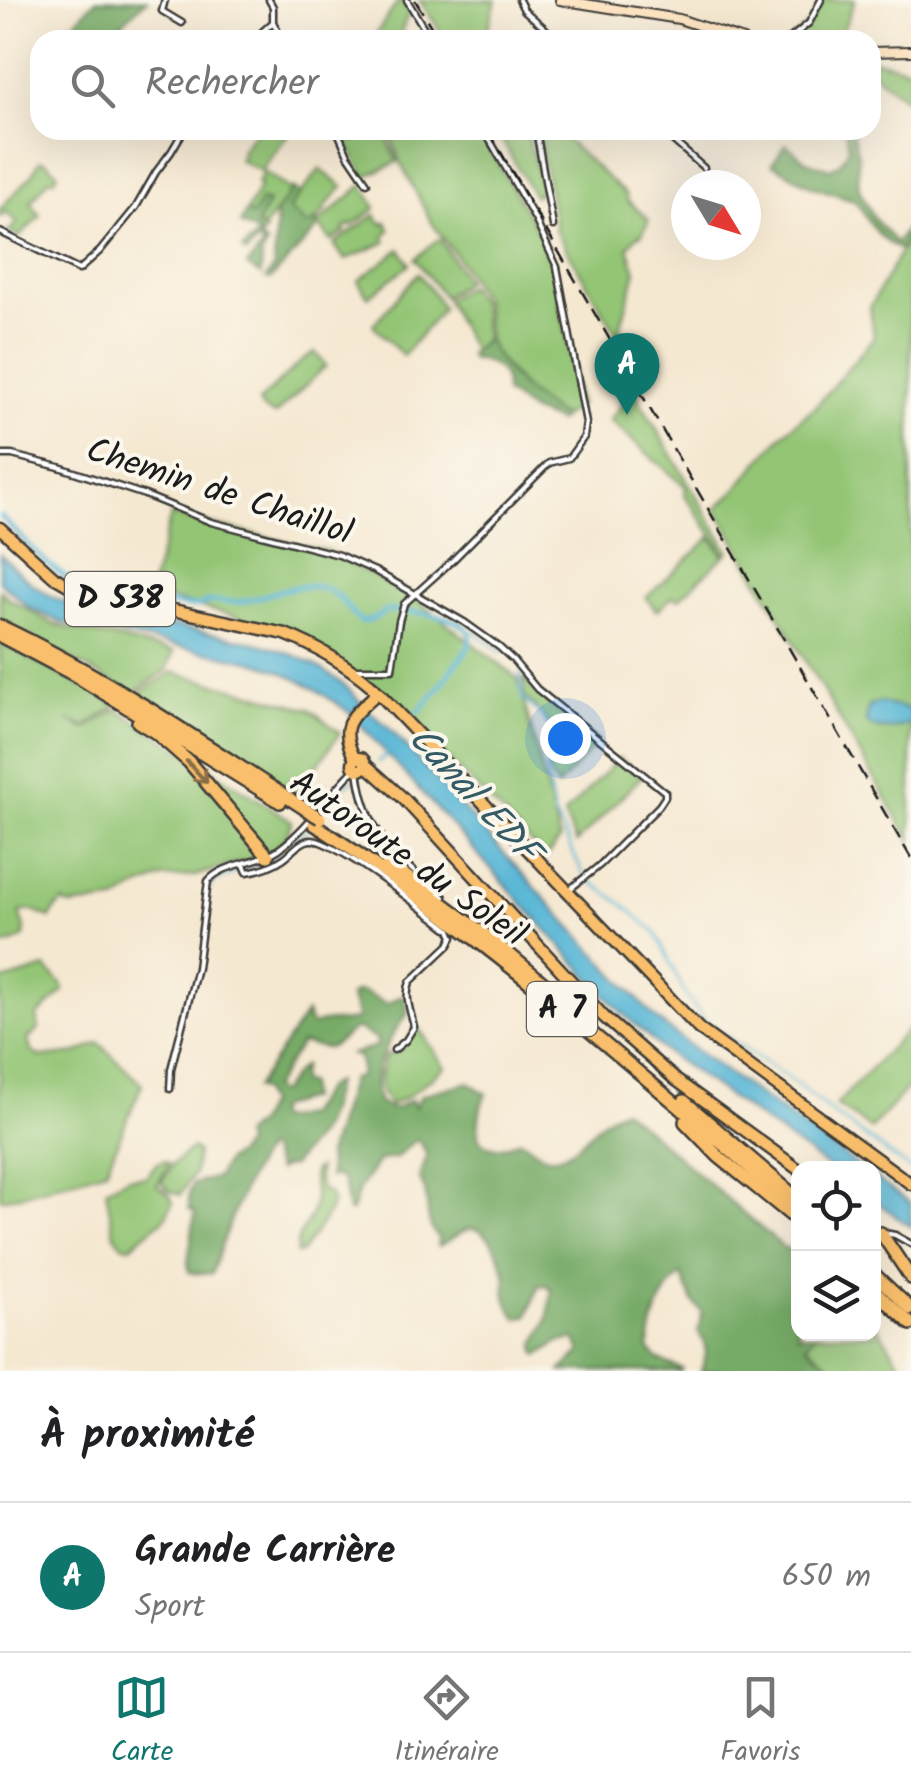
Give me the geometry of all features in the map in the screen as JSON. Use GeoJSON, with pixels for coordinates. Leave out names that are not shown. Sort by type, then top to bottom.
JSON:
{"type":"FeatureCollection","features":[{"type":"Feature","properties":{"kind":"highway","name":"Autoroute du Soleil"},"geometry":{"type":"LineString","coordinates":[[0,626],[150,709],[304,813]]}},
{"type":"Feature","properties":{"kind":"highway","name":"Autoroute du Soleil"},"geometry":{"type":"LineString","coordinates":[[0,639],[76,676],[410,878],[495,942],[791,1192]]}},
{"type":"Feature","properties":{"kind":"highway"},"geometry":{"type":"LineString","coordinates":[[0,639],[156,734],[201,775],[268,856]]}},
{"type":"Feature","properties":{"kind":"highway","name":"Autoroute du Soleil"},"geometry":{"type":"LineString","coordinates":[[317,821],[432,904],[791,1203]]}},
{"type":"Feature","properties":{"kind":"highway"},"geometry":{"type":"LineString","coordinates":[[583,1027],[718,1156],[791,1215]]}},
{"type":"Feature","properties":{"kind":"highway"},"geometry":{"type":"LineString","coordinates":[[881,1236],[911,1278]]}},
{"type":"Feature","properties":{"kind":"highway"},"geometry":{"type":"LineString","coordinates":[[881,1270],[911,1298]]}},
{"type":"Feature","properties":{"kind":"highway"},"geometry":{"type":"LineString","coordinates":[[881,1281],[911,1309]]}},
{"type":"Feature","properties":{"kind":"highway"},"geometry":{"type":"LineString","coordinates":[[881,1296],[911,1324]]}},
{"type":"Feature","properties":{"kind":"main road"},"geometry":{"type":"LineString","coordinates":[[560,0],[679,19],[712,30]]}},
{"type":"Feature","properties":{"kind":"main road"},"geometry":{"type":"LineString","coordinates":[[881,52],[911,52]]}},
{"type":"Feature","properties":{"kind":"main road","name":"D 538"},"geometry":{"type":"LineString","coordinates":[[0,528],[54,577],[75,589],[260,628],[306,642],[353,673],[371,696],[430,749]]}},
{"type":"Feature","properties":{"kind":"main road","name":"D 538"},"geometry":{"type":"LineString","coordinates":[[260,628],[306,646],[353,673]]}},
{"type":"Feature","properties":{"kind":"main road"},"geometry":{"type":"LineString","coordinates":[[371,696],[347,726],[346,734],[361,767],[416,812],[604,1017],[676,1080],[791,1164]]}},
{"type":"Feature","properties":{"kind":"main road","name":"D 538"},"geometry":{"type":"LineString","coordinates":[[371,696],[392,708],[699,1029],[911,1184]]}},
{"type":"Feature","properties":{"kind":"street"},"geometry":{"type":"LineString","coordinates":[[165,0],[162,11],[182,22]]}},
{"type":"Feature","properties":{"kind":"street"},"geometry":{"type":"LineString","coordinates":[[269,0],[277,30]]}},
{"type":"Feature","properties":{"kind":"street"},"geometry":{"type":"LineString","coordinates":[[407,0],[425,30]]}},
{"type":"Feature","properties":{"kind":"street"},"geometry":{"type":"LineString","coordinates":[[518,0],[547,30]]}},
{"type":"Feature","properties":{"kind":"street"},"geometry":{"type":"LineString","coordinates":[[800,30],[809,23],[821,0]]}},
{"type":"Feature","properties":{"kind":"street"},"geometry":{"type":"LineString","coordinates":[[264,30],[273,22]]}},
{"type":"Feature","properties":{"kind":"street"},"geometry":{"type":"LineString","coordinates":[[0,232],[78,270],[136,207],[178,140]]}},
{"type":"Feature","properties":{"kind":"street"},"geometry":{"type":"LineString","coordinates":[[342,140],[366,183]]}},
{"type":"Feature","properties":{"kind":"street"},"geometry":{"type":"LineString","coordinates":[[353,673],[358,668],[393,668],[404,604],[549,463],[568,458],[582,441],[586,428],[557,267],[490,140]]}},
{"type":"Feature","properties":{"kind":"street"},"geometry":{"type":"LineString","coordinates":[[538,140],[553,226]]}},
{"type":"Feature","properties":{"kind":"street"},"geometry":{"type":"LineString","coordinates":[[672,140],[704,168]]}},
{"type":"Feature","properties":{"kind":"street","name":"Chemin de Chaillol"},"geometry":{"type":"LineString","coordinates":[[0,454],[42,462],[113,484],[210,522],[339,555],[464,622],[498,647],[537,688],[665,792],[659,806],[567,892]]}},
{"type":"Feature","properties":{"kind":"street"},"geometry":{"type":"LineString","coordinates":[[170,1089],[171,1069],[200,952],[208,881],[217,872],[268,856],[291,839],[361,767]]}},
{"type":"Feature","properties":{"kind":"street"},"geometry":{"type":"LineString","coordinates":[[361,767],[368,810],[380,837],[444,896]]}},
{"type":"Feature","properties":{"kind":"street"},"geometry":{"type":"LineString","coordinates":[[244,864],[247,872],[257,870],[282,860],[305,841],[317,841],[353,860],[450,930],[454,937],[449,945],[410,982],[409,1014],[414,1027],[394,1050]]}},
{"type":"Feature","properties":{"kind":"street"},"geometry":{"type":"LineString","coordinates":[[190,952],[200,952]]}},
{"type":"Feature","properties":{"kind":"street"},"geometry":{"type":"LineString","coordinates":[[881,1230],[911,1244]]}},
{"type":"Feature","properties":{"kind":"green space"},"geometry":{"type":"Polygon","coordinates":[[[96,0],[147,0],[110,30],[67,30],[96,0]]]}},
{"type":"Feature","properties":{"kind":"green space"},"geometry":{"type":"Polygon","coordinates":[[[401,0],[409,12],[402,30],[379,30],[401,0]]]}},
{"type":"Feature","properties":{"kind":"green space"},"geometry":{"type":"Polygon","coordinates":[[[419,0],[496,0],[488,30],[439,30],[419,0]]]}},
{"type":"Feature","properties":{"kind":"green space"},"geometry":{"type":"Polygon","coordinates":[[[823,0],[855,0],[843,30],[802,30],[823,0]]]}},
{"type":"Feature","properties":{"kind":"green space"},"geometry":{"type":"Polygon","coordinates":[[[881,62],[911,69],[911,103],[881,80],[881,62]]]}},
{"type":"Feature","properties":{"kind":"green space"},"geometry":{"type":"Polygon","coordinates":[[[249,140],[284,140],[261,171],[239,160],[249,140]]]}},
{"type":"Feature","properties":{"kind":"green space"},"geometry":{"type":"Polygon","coordinates":[[[388,140],[397,162],[365,177],[347,143],[388,140]]]}},
{"type":"Feature","properties":{"kind":"green space"},"geometry":{"type":"Polygon","coordinates":[[[392,140],[484,140],[553,262],[579,406],[563,417],[532,398],[494,353],[488,341],[484,302],[432,223],[392,140]]]}},
{"type":"Feature","properties":{"kind":"green space"},"geometry":{"type":"Polygon","coordinates":[[[502,140],[529,140],[542,191],[534,196],[502,140]]]}},
{"type":"Feature","properties":{"kind":"green space"},"geometry":{"type":"Polygon","coordinates":[[[540,140],[566,140],[649,220],[642,234],[628,247],[636,271],[618,336],[556,232],[540,140]]]}},
{"type":"Feature","properties":{"kind":"green space"},"geometry":{"type":"Polygon","coordinates":[[[847,140],[854,140],[859,189],[875,219],[896,243],[911,222],[911,233],[900,250],[879,234],[854,200],[811,186],[772,164],[786,144],[806,161],[831,169],[849,148],[847,140]]]}},
{"type":"Feature","properties":{"kind":"green space"},"geometry":{"type":"Polygon","coordinates":[[[40,161],[58,173],[31,202],[40,216],[19,237],[8,232],[17,223],[6,212],[0,217],[0,209],[40,161]]]}},
{"type":"Feature","properties":{"kind":"green space"},"geometry":{"type":"Polygon","coordinates":[[[320,169],[343,187],[308,227],[289,209],[320,169]]]}},
{"type":"Feature","properties":{"kind":"green space"},"geometry":{"type":"Polygon","coordinates":[[[264,172],[292,191],[263,229],[246,212],[264,172]]]}},
{"type":"Feature","properties":{"kind":"green space"},"geometry":{"type":"Polygon","coordinates":[[[363,185],[376,208],[331,241],[318,223],[363,185]]]}},
{"type":"Feature","properties":{"kind":"green space"},"geometry":{"type":"Polygon","coordinates":[[[293,188],[300,194],[289,209],[308,226],[316,220],[317,229],[271,279],[266,279],[274,267],[276,212],[293,188]]]}},
{"type":"Feature","properties":{"kind":"green space"},"geometry":{"type":"Polygon","coordinates":[[[261,200],[268,203],[257,225],[265,231],[260,238],[267,245],[262,253],[261,275],[247,266],[263,246],[258,241],[246,253],[242,250],[259,234],[240,224],[246,212],[253,215],[261,200]]]}},
{"type":"Feature","properties":{"kind":"green space"},"geometry":{"type":"Polygon","coordinates":[[[375,215],[390,230],[384,236],[386,242],[345,260],[334,244],[375,215]]]}},
{"type":"Feature","properties":{"kind":"green space"},"geometry":{"type":"Polygon","coordinates":[[[911,233],[911,841],[716,508],[784,433],[816,406],[874,337],[870,307],[911,233]]]}},
{"type":"Feature","properties":{"kind":"green space"},"geometry":{"type":"Polygon","coordinates":[[[441,240],[466,281],[444,297],[415,259],[441,240]]]}},
{"type":"Feature","properties":{"kind":"green space"},"geometry":{"type":"Polygon","coordinates":[[[400,249],[410,264],[368,297],[358,281],[400,249]]]}},
{"type":"Feature","properties":{"kind":"green space"},"geometry":{"type":"Polygon","coordinates":[[[418,273],[442,309],[403,356],[373,325],[418,273]]]}},
{"type":"Feature","properties":{"kind":"green space"},"geometry":{"type":"Polygon","coordinates":[[[468,286],[481,304],[485,340],[473,351],[446,300],[468,286]]]}},
{"type":"Feature","properties":{"kind":"green space"},"geometry":{"type":"Polygon","coordinates":[[[488,341],[520,384],[563,417],[559,422],[532,412],[505,393],[504,378],[495,367],[471,360],[469,354],[488,341]]]}},
{"type":"Feature","properties":{"kind":"green space"},"geometry":{"type":"Polygon","coordinates":[[[315,352],[326,366],[275,415],[263,409],[259,402],[315,352]]]}},
{"type":"Feature","properties":{"kind":"green space"},"geometry":{"type":"Polygon","coordinates":[[[634,391],[729,551],[726,555],[685,495],[686,487],[609,420],[634,391]]]}},
{"type":"Feature","properties":{"kind":"green space"},"geometry":{"type":"Polygon","coordinates":[[[171,515],[327,551],[417,600],[518,679],[560,840],[545,858],[382,694],[285,630],[149,593],[171,515]]]}},
{"type":"Feature","properties":{"kind":"green space"},"geometry":{"type":"Polygon","coordinates":[[[711,537],[724,556],[679,599],[673,596],[657,611],[646,598],[711,537]]]}},
{"type":"Feature","properties":{"kind":"green space"},"geometry":{"type":"Polygon","coordinates":[[[0,590],[55,625],[174,652],[167,670],[133,693],[0,621],[0,590]]]}},
{"type":"Feature","properties":{"kind":"green space"},"geometry":{"type":"Polygon","coordinates":[[[0,643],[117,705],[85,727],[68,720],[85,729],[117,709],[292,821],[286,838],[266,855],[194,876],[162,878],[116,901],[70,906],[63,902],[50,918],[24,911],[20,913],[24,937],[0,946],[0,643]]]}},
{"type":"Feature","properties":{"kind":"green space"},"geometry":{"type":"Polygon","coordinates":[[[173,672],[310,709],[340,733],[297,794],[136,695],[173,672]]]}},
{"type":"Feature","properties":{"kind":"green space"},"geometry":{"type":"Polygon","coordinates":[[[524,678],[599,742],[557,787],[548,770],[551,728],[524,696],[524,678]]]}},
{"type":"Feature","properties":{"kind":"green space"},"geometry":{"type":"Polygon","coordinates":[[[619,758],[642,776],[576,843],[564,815],[619,758]]]}},
{"type":"Feature","properties":{"kind":"green space"},"geometry":{"type":"Polygon","coordinates":[[[46,968],[64,991],[37,1016],[39,1029],[28,1039],[31,1051],[41,1057],[77,1053],[99,1043],[142,1084],[106,1170],[0,1199],[0,982],[46,968]]]}},
{"type":"Feature","properties":{"kind":"green space"},"geometry":{"type":"Polygon","coordinates":[[[363,992],[387,1004],[403,995],[407,1004],[407,1015],[377,1070],[378,1103],[394,1109],[412,1100],[415,1107],[421,1095],[469,1082],[486,1094],[478,1126],[478,1137],[483,1142],[498,1148],[521,1140],[549,1157],[573,1149],[608,1117],[623,1109],[783,1247],[791,1249],[791,1341],[809,1341],[806,1345],[838,1371],[701,1371],[706,1351],[698,1332],[702,1312],[681,1275],[658,1308],[649,1349],[657,1359],[681,1371],[561,1371],[581,1352],[575,1339],[559,1342],[538,1356],[536,1342],[547,1322],[552,1290],[539,1285],[528,1316],[517,1319],[507,1300],[500,1258],[486,1236],[480,1231],[466,1230],[438,1246],[419,1178],[426,1153],[416,1139],[396,1158],[379,1160],[359,1189],[352,1212],[348,1212],[343,1181],[338,1176],[329,1177],[327,1155],[351,1079],[360,1074],[357,1055],[349,1055],[377,1046],[377,1040],[356,1028],[331,1047],[301,1043],[272,1089],[280,1093],[304,1065],[300,1076],[302,1083],[308,1083],[309,1099],[279,1107],[275,1114],[277,1119],[306,1115],[326,1087],[335,1082],[322,1127],[292,1166],[277,1171],[270,1150],[265,1149],[241,1194],[212,1273],[189,1272],[195,1212],[189,1209],[189,1194],[193,1184],[217,1177],[227,1160],[245,1144],[243,1135],[257,1123],[267,1104],[262,1091],[255,1088],[306,1013],[313,1025],[358,1018],[350,996],[363,992]]]}},
{"type":"Feature","properties":{"kind":"green space"},"geometry":{"type":"Polygon","coordinates":[[[911,1026],[911,1084],[871,1129],[836,1105],[911,1026]]]}},
{"type":"Feature","properties":{"kind":"green space"},"geometry":{"type":"Polygon","coordinates":[[[416,1027],[445,1067],[406,1098],[390,1105],[380,1087],[386,1055],[404,1046],[416,1027]]]}},
{"type":"Feature","properties":{"kind":"green space"},"geometry":{"type":"Polygon","coordinates":[[[192,1148],[197,1152],[194,1174],[180,1195],[161,1182],[173,1164],[192,1148]]]}},
{"type":"Feature","properties":{"kind":"green space"},"geometry":{"type":"Polygon","coordinates":[[[156,1164],[169,1164],[157,1185],[173,1202],[165,1218],[131,1246],[124,1246],[114,1235],[106,1189],[129,1177],[146,1177],[156,1164]]]}},
{"type":"Feature","properties":{"kind":"green space"},"geometry":{"type":"Polygon","coordinates":[[[318,1168],[320,1186],[330,1195],[330,1208],[297,1254],[298,1240],[314,1205],[313,1174],[318,1168]]]}},
{"type":"Feature","properties":{"kind":"green space"},"geometry":{"type":"Polygon","coordinates":[[[881,1333],[906,1371],[838,1371],[806,1345],[809,1341],[881,1341],[881,1333]]]}},
{"type":"Feature","properties":{"kind":"water","name":"Canal EDF"},"geometry":{"type":"Polygon","coordinates":[[[0,554],[56,599],[286,652],[327,672],[362,704],[351,714],[305,683],[254,662],[60,622],[30,608],[0,582],[0,554]]]}},
{"type":"Feature","properties":{"kind":"water"},"geometry":{"type":"Polygon","coordinates":[[[882,702],[911,711],[911,723],[888,729],[871,726],[866,722],[869,706],[882,702]]]}},
{"type":"Feature","properties":{"kind":"water","name":"Canal EDF"},"geometry":{"type":"Polygon","coordinates":[[[366,708],[387,726],[656,1019],[851,1161],[819,1161],[663,1050],[620,1011],[356,719],[366,708]]]}},
{"type":"Feature","properties":{"kind":"water"},"geometry":{"type":"Polygon","coordinates":[[[881,1182],[911,1204],[911,1227],[881,1205],[881,1182]]]}},
{"type":"Feature","properties":{"kind":"waterway"},"geometry":{"type":"LineString","coordinates":[[0,516],[60,573],[111,592],[197,606],[213,601],[239,602],[312,586],[334,593],[361,622],[386,611],[399,611]]}},
{"type":"Feature","properties":{"kind":"waterway"},"geometry":{"type":"LineString","coordinates":[[403,611],[444,617],[469,633],[466,652],[418,712]]}},
{"type":"Feature","properties":{"kind":"waterway"},"geometry":{"type":"LineString","coordinates":[[469,633],[473,631],[502,652]]}},
{"type":"Feature","properties":{"kind":"waterway"},"geometry":{"type":"LineString","coordinates":[[520,673],[522,698],[551,731],[546,769],[554,814],[584,875]]}},
{"type":"Feature","properties":{"kind":"waterway"},"geometry":{"type":"LineString","coordinates":[[378,762],[388,753]]}},
{"type":"Feature","properties":{"kind":"waterway"},"geometry":{"type":"LineString","coordinates":[[324,809],[343,787],[356,779]]}},
{"type":"Feature","properties":{"kind":"waterway"},"geometry":{"type":"LineString","coordinates":[[272,859],[286,851],[306,829]]}},
{"type":"Feature","properties":{"kind":"waterway"},"geometry":{"type":"LineString","coordinates":[[247,868],[265,862]]}},
{"type":"Feature","properties":{"kind":"waterway"},"geometry":{"type":"LineString","coordinates":[[210,888],[215,881],[241,870]]}},
{"type":"Feature","properties":{"kind":"waterway"},"geometry":{"type":"LineString","coordinates":[[587,879],[656,933],[685,994],[708,1024],[798,1085],[911,1170]]}},
{"type":"Feature","properties":{"kind":"railway"},"geometry":{"type":"LineString","coordinates":[[415,0],[433,30]]}},
{"type":"Feature","properties":{"kind":"railway"},"geometry":{"type":"LineString","coordinates":[[494,140],[911,858]]}},
{"type":"Feature","properties":{"kind":"place","name":"Grande Carrière"},"geometry":{"type":"Point","coordinates":[627,415]}}]}
